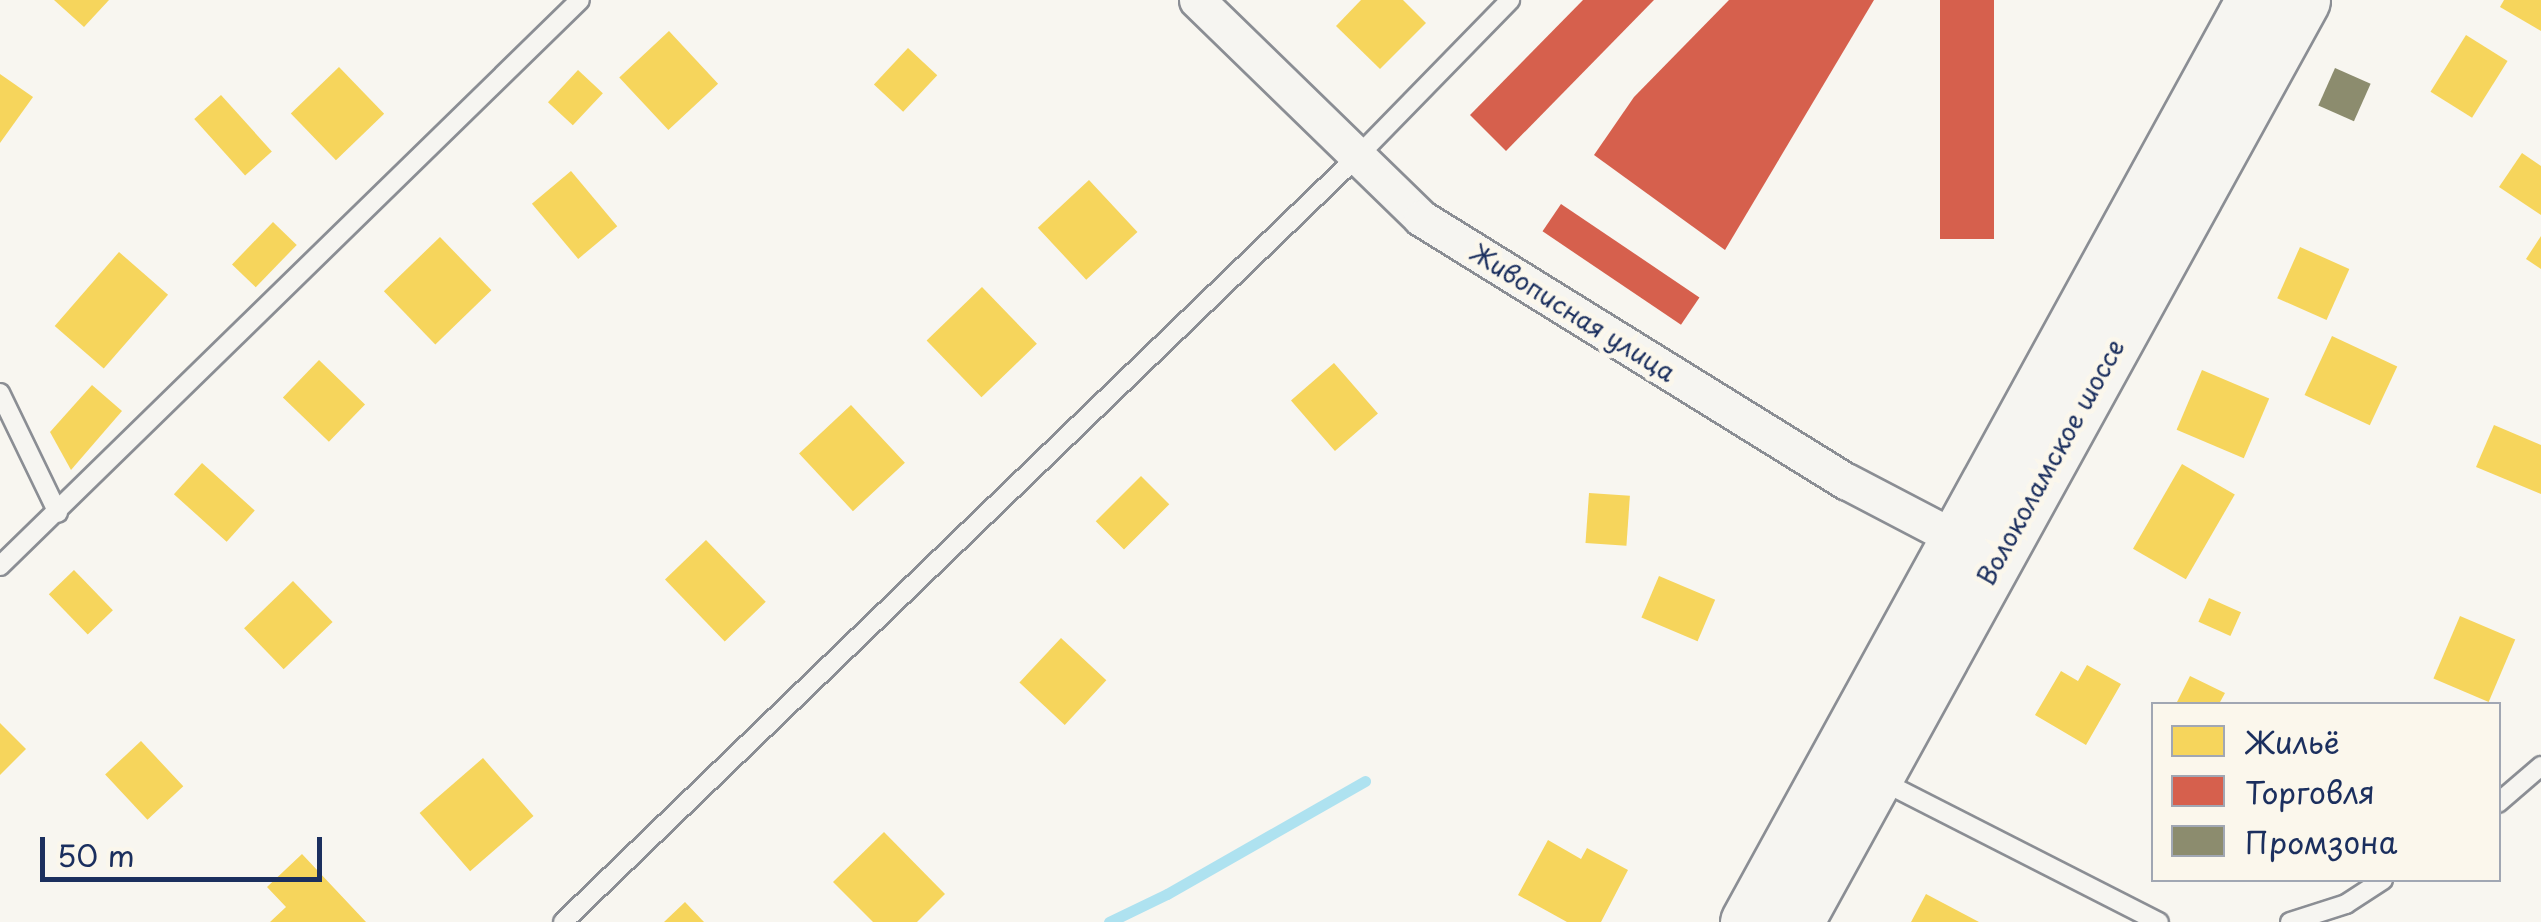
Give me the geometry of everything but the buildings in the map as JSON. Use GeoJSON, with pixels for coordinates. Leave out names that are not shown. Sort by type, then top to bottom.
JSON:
{"type":"FeatureCollection","features":[{"type":"Feature","properties":{"kind":"main road","name":"Волоколамское шоссе"},"geometry":{"type":"LineString","coordinates":[[1795,922],[1875,778],[1979,551],[2254,0]]}},
{"type":"Feature","properties":{"kind":"main road","name":"Волоколамское шоссе"},"geometry":{"type":"LineString","coordinates":[[1748,922],[1979,551],[2302,0]]}},
{"type":"Feature","properties":{"kind":"street","name":"Живописная улица"},"geometry":{"type":"LineString","coordinates":[[1197,0],[1421,218],[1846,481],[1979,551]]}},
{"type":"Feature","properties":{"kind":"lane"},"geometry":{"type":"LineString","coordinates":[[0,566],[580,0]]}},
{"type":"Feature","properties":{"kind":"lane"},"geometry":{"type":"LineString","coordinates":[[563,922],[1358,156],[1510,0]]}},
{"type":"Feature","properties":{"kind":"lane"},"geometry":{"type":"LineString","coordinates":[[0,394],[58,512]]}},
{"type":"Feature","properties":{"kind":"lane"},"geometry":{"type":"LineString","coordinates":[[2501,799],[2541,766]]}},
{"type":"Feature","properties":{"kind":"lane"},"geometry":{"type":"LineString","coordinates":[[1875,778],[2158,922]]}},
{"type":"Feature","properties":{"kind":"lane"},"geometry":{"type":"LineString","coordinates":[[2290,922],[2346,904],[2380,882]]}},
{"type":"Feature","properties":{"kind":"waterway"},"geometry":{"type":"LineString","coordinates":[[1109,922],[1167,894],[1365,781]]}}]}
